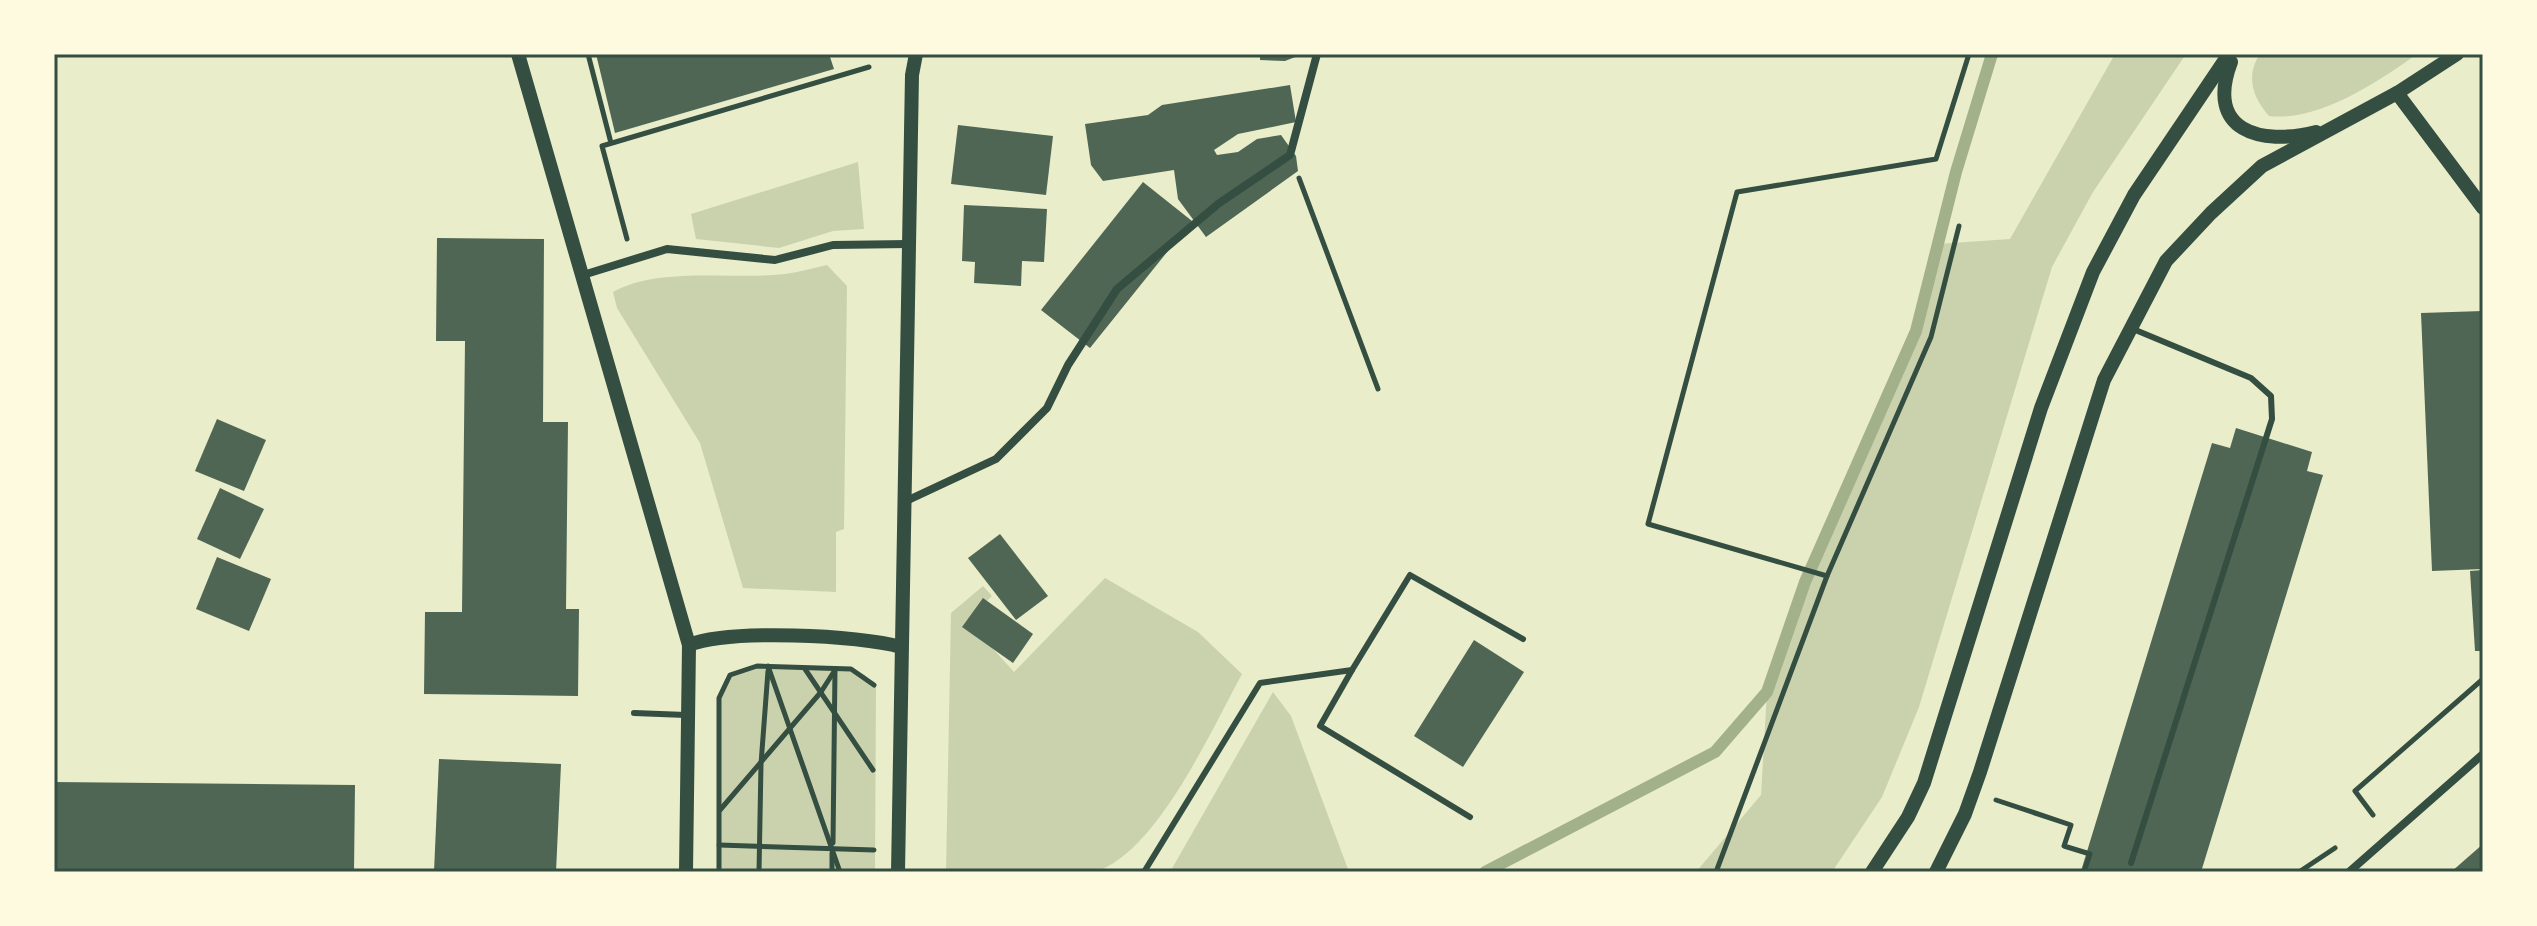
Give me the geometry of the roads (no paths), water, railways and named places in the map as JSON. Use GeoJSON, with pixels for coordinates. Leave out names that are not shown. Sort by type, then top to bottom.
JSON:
{"type":"FeatureCollection","features":[{"type":"Feature","properties":{"kind":"street"},"geometry":{"type":"LineString","coordinates":[[518,54],[689,645],[686,872]]}},
{"type":"Feature","properties":{"kind":"street"},"geometry":{"type":"LineString","coordinates":[[898,872],[908,244],[912,75],[916,54]]}},
{"type":"Feature","properties":{"kind":"street"},"geometry":{"type":"LineString","coordinates":[[903,502],[996,459],[1047,408],[1068,365],[1117,289],[1218,204],[1290,155],[1317,54]]}},
{"type":"Feature","properties":{"kind":"street"},"geometry":{"type":"LineString","coordinates":[[2232,54],[2225,77],[2224,100],[2232,119],[2250,135],[2276,139],[2335,127]]}},
{"type":"Feature","properties":{"kind":"street"},"geometry":{"type":"LineString","coordinates":[[1872,872],[1908,817],[1924,783],[2041,408],[2093,272],[2134,195],[2232,54]]}},
{"type":"Feature","properties":{"kind":"street"},"geometry":{"type":"LineString","coordinates":[[1936,872],[1973,792],[2104,380],[2166,261],[2211,213],[2262,166],[2397,93],[2457,54]]}},
{"type":"Feature","properties":{"kind":"street"},"geometry":{"type":"LineString","coordinates":[[2397,93],[2483,208]]}},
{"type":"Feature","properties":{"kind":"street"},"geometry":{"type":"LineString","coordinates":[[583,275],[667,249],[775,260],[833,245],[908,244]]}},
{"type":"Feature","properties":{"kind":"street"},"geometry":{"type":"LineString","coordinates":[[689,645],[718,637],[859,638],[901,647]]}},
{"type":"Feature","properties":{"kind":"street"},"geometry":{"type":"LineString","coordinates":[[2349,872],[2483,754]]}},
{"type":"Feature","properties":{"kind":"lane"},"geometry":{"type":"LineString","coordinates":[[2129,328],[2251,378],[2271,396],[2272,419],[2131,863]]}},
{"type":"Feature","properties":{"kind":"lane"},"geometry":{"type":"LineString","coordinates":[[1470,817],[1320,726],[1410,575],[1523,639]]}},
{"type":"Feature","properties":{"kind":"lane"},"geometry":{"type":"LineString","coordinates":[[1144,872],[1260,683],[1352,670]]}},
{"type":"Feature","properties":{"kind":"lane"},"geometry":{"type":"LineString","coordinates":[[634,713],[688,715]]}},
{"type":"Feature","properties":{"kind":"waterway"},"geometry":{"type":"LineString","coordinates":[[1485,872],[1715,752],[1767,692],[1805,582],[1916,331],[1956,172],[1992,54]]}}]}
